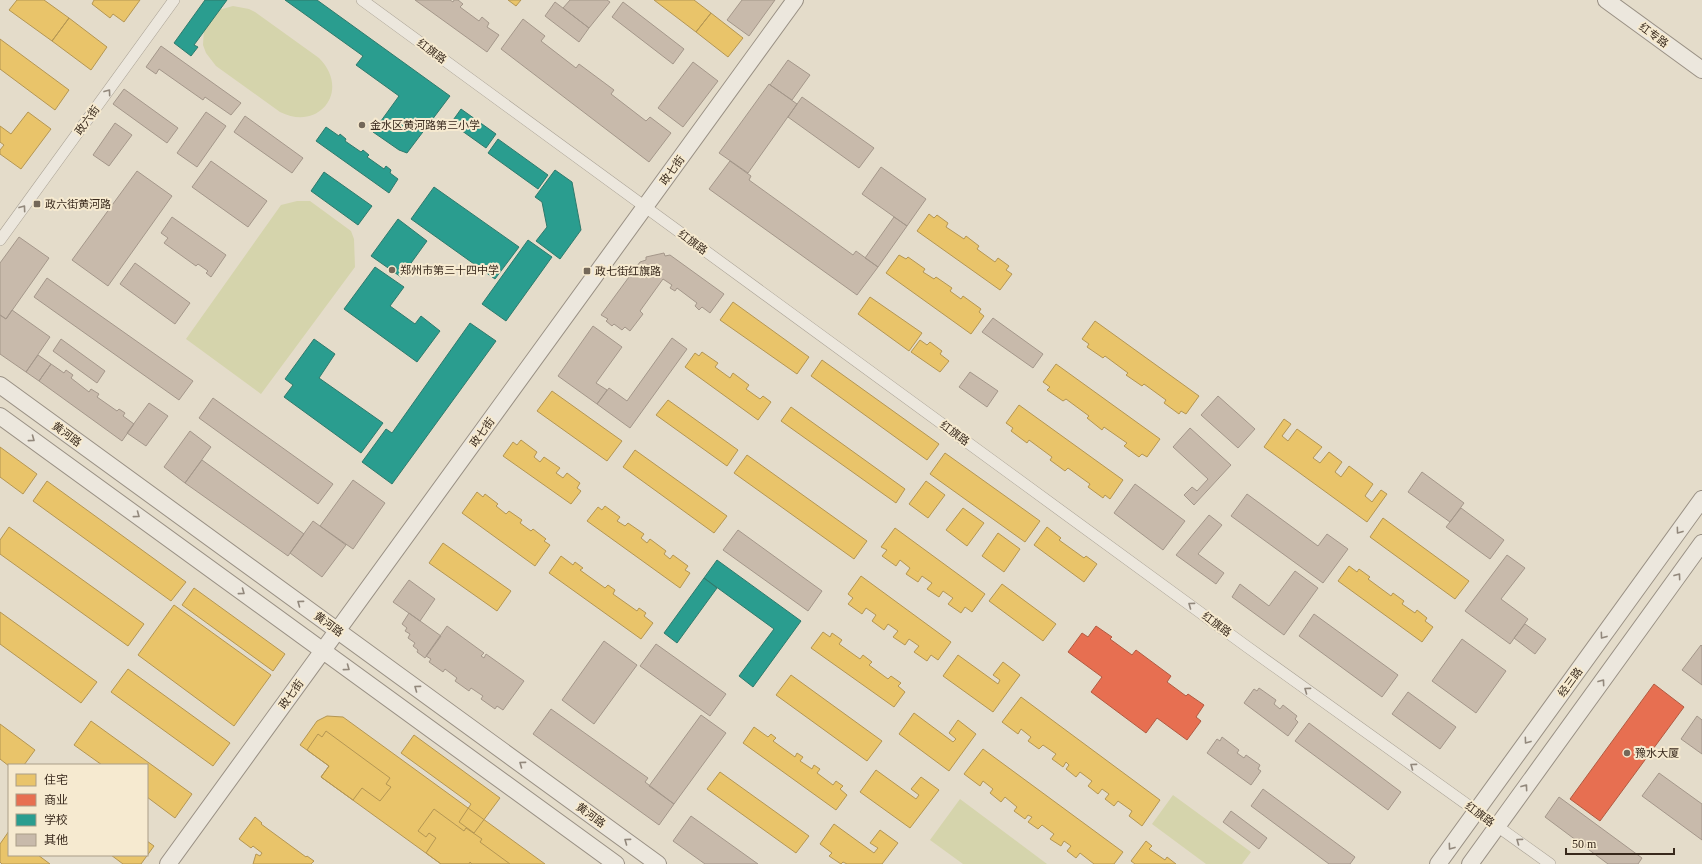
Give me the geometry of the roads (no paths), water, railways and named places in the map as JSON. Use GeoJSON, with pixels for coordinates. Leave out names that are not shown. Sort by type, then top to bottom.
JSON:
{"type":"FeatureCollection","features":[{"type":"Feature","properties":{"kind":"main road","name":"政七街"},"geometry":{"type":"LineString","coordinates":[[168,864],[794,0]]}},
{"type":"Feature","properties":{"kind":"main road","name":"红专路"},"geometry":{"type":"LineString","coordinates":[[1606,0],[1702,70]]}},
{"type":"Feature","properties":{"kind":"main road","name":"黄河路"},"geometry":{"type":"LineString","coordinates":[[0,385],[658,864]]}},
{"type":"Feature","properties":{"kind":"main road"},"geometry":{"type":"LineString","coordinates":[[0,416],[616,864]]}},
{"type":"Feature","properties":{"kind":"main road","name":"经三路"},"geometry":{"type":"LineString","coordinates":[[1438,864],[1702,499]]}},
{"type":"Feature","properties":{"kind":"main road"},"geometry":{"type":"LineString","coordinates":[[1470,864],[1702,543]]}},
{"type":"Feature","properties":{"kind":"street","name":"政六街"},"geometry":{"type":"LineString","coordinates":[[0,240],[174,0]]}},
{"type":"Feature","properties":{"kind":"street","name":"红旗路"},"geometry":{"type":"LineString","coordinates":[[362,0],[1258,655],[1550,864]]}},
{"type":"Feature","properties":{"kind":"place","name":"金水区黄河路第三小学"},"geometry":{"type":"Point","coordinates":[362,125]}},
{"type":"Feature","properties":{"kind":"place","name":"政六街黄河路"},"geometry":{"type":"Point","coordinates":[37,204]}},
{"type":"Feature","properties":{"kind":"place","name":"郑州市第三十四中学"},"geometry":{"type":"Point","coordinates":[392,270]}},
{"type":"Feature","properties":{"kind":"place","name":"政七街红旗路"},"geometry":{"type":"Point","coordinates":[587,271]}},
{"type":"Feature","properties":{"kind":"place","name":"豫水大厦"},"geometry":{"type":"Point","coordinates":[1627,753]}}]}
